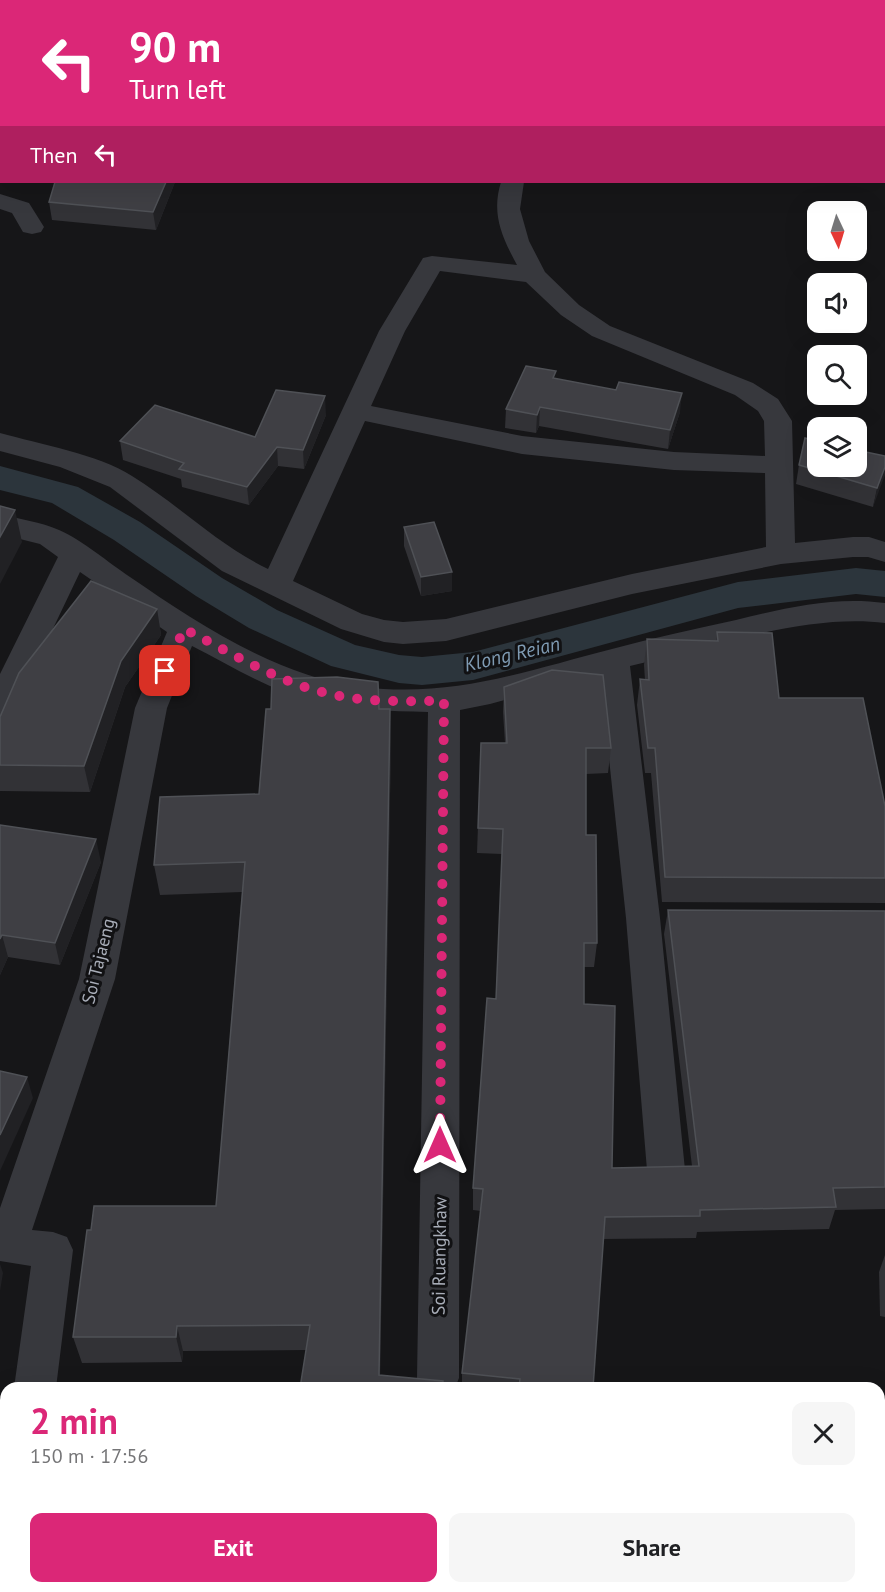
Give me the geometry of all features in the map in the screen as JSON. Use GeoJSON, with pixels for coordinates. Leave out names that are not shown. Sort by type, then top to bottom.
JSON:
{"type":"FeatureCollection","features":[{"type":"Feature","properties":{"kind":"street"},"geometry":{"type":"LineString","coordinates":[[513,183],[507,202],[508,220],[534,276],[570,310],[601,331],[758,397],[775,413],[778,421],[781,554]]}},
{"type":"Feature","properties":{"kind":"street"},"geometry":{"type":"LineString","coordinates":[[0,201],[21,208],[32,227]]}},
{"type":"Feature","properties":{"kind":"street"},"geometry":{"type":"LineString","coordinates":[[276,585],[392,331],[432,263],[534,276]]}},
{"type":"Feature","properties":{"kind":"street"},"geometry":{"type":"LineString","coordinates":[[357,411],[522,445],[674,461],[779,465]]}},
{"type":"Feature","properties":{"kind":"street"},"geometry":{"type":"LineString","coordinates":[[0,442],[70,461],[120,481],[214,552],[276,585],[366,627],[403,633],[447,630],[632,584],[781,554],[853,547],[885,552]]}},
{"type":"Feature","properties":{"kind":"street"},"geometry":{"type":"LineString","coordinates":[[0,524],[50,537],[184,629],[260,667],[313,690],[363,699],[444,701],[490,693],[614,659],[770,622],[825,612],[861,610],[885,615]]}},
{"type":"Feature","properties":{"kind":"street"},"geometry":{"type":"LineString","coordinates":[[0,706],[74,555]]}},
{"type":"Feature","properties":{"kind":"street","name":"Soi Tajaeng"},"geometry":{"type":"LineString","coordinates":[[36,1382],[53,1250],[3,1244],[97,979],[151,708],[184,629]]}},
{"type":"Feature","properties":{"kind":"street"},"geometry":{"type":"LineString","coordinates":[[614,659],[643,918],[666,1170]]}},
{"type":"Feature","properties":{"kind":"street","name":"Soi Ruangkhaw"},"geometry":{"type":"LineString","coordinates":[[438,1378],[444,701]]}},
{"type":"Feature","properties":{"kind":"street"},"geometry":{"type":"LineString","coordinates":[[643,918],[678,918]]}},
{"type":"Feature","properties":{"kind":"building"},"geometry":{"type":"Polygon","coordinates":[[[55,183],[166,183],[153,212],[49,202],[55,183]]]}},
{"type":"Feature","properties":{"kind":"building"},"geometry":{"type":"Polygon","coordinates":[[[526,366],[556,371],[553,378],[616,390],[619,382],[682,393],[670,430],[540,407],[537,415],[506,409],[526,366]]]}},
{"type":"Feature","properties":{"kind":"building"},"geometry":{"type":"Polygon","coordinates":[[[276,390],[325,396],[303,450],[277,447],[247,487],[179,469],[184,463],[120,441],[155,405],[255,437],[276,390]]]}},
{"type":"Feature","properties":{"kind":"building"},"geometry":{"type":"Polygon","coordinates":[[[805,438],[807,438],[807,467],[799,465],[805,438]]]}},
{"type":"Feature","properties":{"kind":"building"},"geometry":{"type":"Polygon","coordinates":[[[867,452],[885,456],[885,467],[877,488],[840,477],[867,477],[867,452]]]}},
{"type":"Feature","properties":{"kind":"building"},"geometry":{"type":"Polygon","coordinates":[[[0,506],[15,510],[0,537],[0,506]]]}},
{"type":"Feature","properties":{"kind":"building"},"geometry":{"type":"Polygon","coordinates":[[[434,522],[452,572],[421,577],[404,527],[434,522]]]}},
{"type":"Feature","properties":{"kind":"building"},"geometry":{"type":"Polygon","coordinates":[[[91,581],[157,609],[121,661],[84,766],[0,765],[0,717],[19,673],[91,581]]]}},
{"type":"Feature","properties":{"kind":"building"},"geometry":{"type":"Polygon","coordinates":[[[717,632],[772,633],[779,698],[863,698],[885,806],[885,878],[665,877],[655,748],[648,748],[640,679],[649,680],[647,639],[718,641],[717,632]]]}},
{"type":"Feature","properties":{"kind":"building"},"geometry":{"type":"Polygon","coordinates":[[[552,670],[603,675],[611,748],[586,748],[586,835],[596,835],[597,943],[584,943],[584,1004],[615,1006],[612,1168],[699,1166],[668,910],[885,911],[885,1187],[833,1188],[836,1207],[700,1210],[700,1216],[605,1217],[593,1382],[520,1382],[520,1379],[462,1373],[483,1189],[473,1188],[487,998],[496,999],[503,829],[478,828],[481,743],[507,743],[504,687],[552,670]]]}},
{"type":"Feature","properties":{"kind":"building"},"geometry":{"type":"Polygon","coordinates":[[[337,677],[378,682],[379,709],[390,709],[379,1375],[443,1382],[301,1382],[310,1325],[177,1326],[176,1337],[73,1337],[87,1230],[91,1230],[94,1206],[216,1206],[245,862],[154,865],[160,797],[259,794],[266,709],[271,709],[272,679],[337,677]]]}},
{"type":"Feature","properties":{"kind":"building"},"geometry":{"type":"Polygon","coordinates":[[[0,825],[96,839],[55,943],[2,935],[0,939],[0,825]]]}},
{"type":"Feature","properties":{"kind":"building"},"geometry":{"type":"Polygon","coordinates":[[[0,1071],[27,1077],[0,1135],[0,1071]]]}},
{"type":"Feature","properties":{"kind":"waterway","name":"Klong Reian"},"geometry":{"type":"LineString","coordinates":[[0,478],[65,495],[127,531],[209,587],[263,619],[345,656],[399,669],[422,671],[473,666],[738,595],[856,581],[885,584]]}},
{"type":"Feature","properties":{"kind":"route"},"geometry":{"type":"LineString","coordinates":[[165,671],[184,629],[296,684],[331,695],[391,701],[444,701],[440,1145]]}}]}
